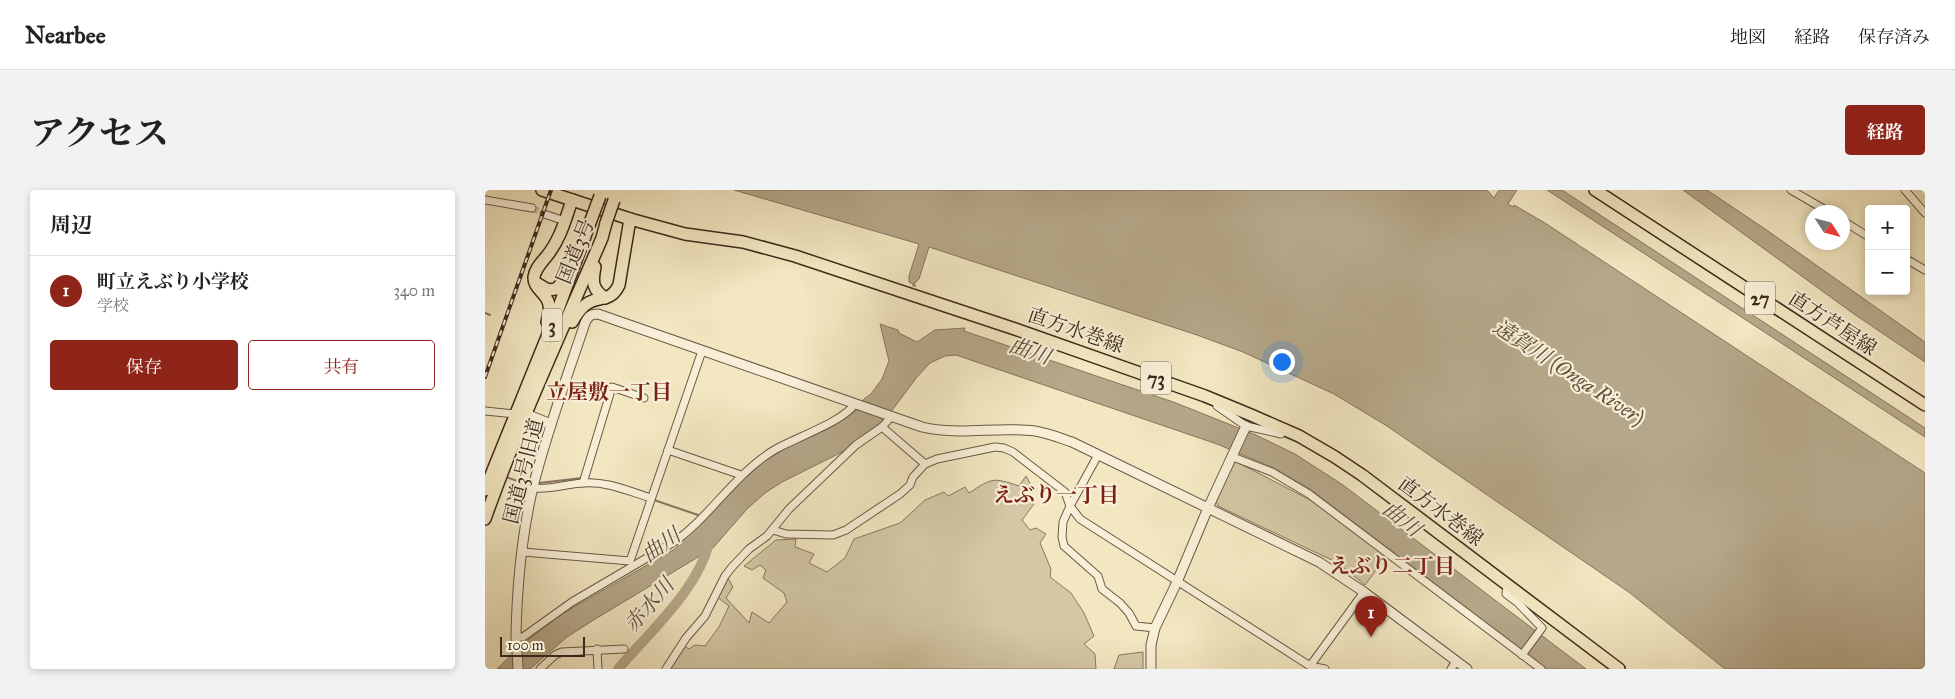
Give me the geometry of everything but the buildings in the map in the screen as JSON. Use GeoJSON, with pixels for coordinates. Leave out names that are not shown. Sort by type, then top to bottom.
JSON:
{"type":"FeatureCollection","features":[{"type":"Feature","properties":{"kind":"main road","name":"直方水巻線"},"geometry":{"type":"LineString","coordinates":[[542,190],[630,219],[685,234],[743,242],[795,256],[1015,329],[1205,396],[1299,436],[1335,456],[1619,669]]}},
{"type":"Feature","properties":{"kind":"main road","name":"直方芦屋線"},"geometry":{"type":"LineString","coordinates":[[1595,190],[1925,405]]}},
{"type":"Feature","properties":{"kind":"main road","name":"国道3号"},"geometry":{"type":"LineString","coordinates":[[485,518],[521,414],[532,372],[557,312],[601,193]]}},
{"type":"Feature","properties":{"kind":"main road","name":"国道3号"},"geometry":{"type":"LineString","coordinates":[[485,490],[556,346],[602,238],[616,195]]}},
{"type":"Feature","properties":{"kind":"main road"},"geometry":{"type":"LineString","coordinates":[[532,372],[551,312],[550,304],[534,281],[535,272],[555,245],[572,200]]}},
{"type":"Feature","properties":{"kind":"main road"},"geometry":{"type":"LineString","coordinates":[[556,346],[586,304],[610,297],[619,286],[630,219]]}},
{"type":"Feature","properties":{"kind":"main road"},"geometry":{"type":"LineString","coordinates":[[536,283],[548,290],[557,289],[562,284],[585,235]]}},
{"type":"Feature","properties":{"kind":"main road"},"geometry":{"type":"LineString","coordinates":[[602,238],[593,287],[596,292],[605,298]]}},
{"type":"Feature","properties":{"kind":"street"},"geometry":{"type":"LineString","coordinates":[[1791,190],[1817,205]]}},
{"type":"Feature","properties":{"kind":"street"},"geometry":{"type":"LineString","coordinates":[[1905,190],[1925,214]]}},
{"type":"Feature","properties":{"kind":"street"},"geometry":{"type":"LineString","coordinates":[[485,200],[532,208]]}},
{"type":"Feature","properties":{"kind":"street"},"geometry":{"type":"LineString","coordinates":[[544,214],[565,221]]}},
{"type":"Feature","properties":{"kind":"street"},"geometry":{"type":"LineString","coordinates":[[1850,225],[1865,234]]}},
{"type":"Feature","properties":{"kind":"street"},"geometry":{"type":"LineString","coordinates":[[1910,261],[1925,270]]}},
{"type":"Feature","properties":{"kind":"street","name":"国道3号旧道"},"geometry":{"type":"LineString","coordinates":[[518,669],[517,641],[523,552],[533,488],[551,424],[587,317],[592,314],[598,314],[702,351]]}},
{"type":"Feature","properties":{"kind":"street"},"geometry":{"type":"LineString","coordinates":[[523,552],[630,561],[702,351],[932,429],[1035,431],[1051,434],[1319,562],[1364,592],[1454,665],[1467,669]]}},
{"type":"Feature","properties":{"kind":"street"},"geometry":{"type":"LineString","coordinates":[[583,483],[612,387],[644,398]]}},
{"type":"Feature","properties":{"kind":"street"},"geometry":{"type":"LineString","coordinates":[[1205,396],[1206,401],[1219,406],[1246,426],[1274,431],[1290,437],[1299,436]]}},
{"type":"Feature","properties":{"kind":"street"},"geometry":{"type":"LineString","coordinates":[[517,641],[572,602],[688,532],[741,475],[774,450],[827,424],[853,408],[856,404]]}},
{"type":"Feature","properties":{"kind":"street"},"geometry":{"type":"LineString","coordinates":[[485,411],[521,414],[551,424]]}},
{"type":"Feature","properties":{"kind":"street"},"geometry":{"type":"LineString","coordinates":[[666,669],[686,638],[705,616],[729,572],[749,549],[773,530],[789,509],[856,445],[882,427],[891,416]]}},
{"type":"Feature","properties":{"kind":"street"},"geometry":{"type":"LineString","coordinates":[[1151,669],[1151,646],[1155,628],[1246,426]]}},
{"type":"Feature","properties":{"kind":"street"},"geometry":{"type":"LineString","coordinates":[[882,427],[925,464]]}},
{"type":"Feature","properties":{"kind":"street"},"geometry":{"type":"LineString","coordinates":[[773,530],[786,534],[833,535],[846,530],[900,494],[910,485],[913,477],[925,464],[937,459],[971,451],[995,447],[1004,448],[1026,461],[1065,492],[1070,506],[1080,519],[1177,582],[1238,618],[1310,666],[1325,669]]}},
{"type":"Feature","properties":{"kind":"street"},"geometry":{"type":"LineString","coordinates":[[668,450],[741,475]]}},
{"type":"Feature","properties":{"kind":"street"},"geometry":{"type":"LineString","coordinates":[[1098,455],[1070,506],[1061,531],[1064,546],[1098,576],[1101,589],[1120,603],[1129,613],[1136,626],[1155,628]]}},
{"type":"Feature","properties":{"kind":"street"},"geometry":{"type":"LineString","coordinates":[[1234,456],[1272,472],[1309,494],[1541,669]]}},
{"type":"Feature","properties":{"kind":"street"},"geometry":{"type":"LineString","coordinates":[[533,488],[542,489],[583,483],[606,483],[651,498]]}},
{"type":"Feature","properties":{"kind":"street"},"geometry":{"type":"LineString","coordinates":[[1507,585],[1506,594],[1517,602],[1542,628],[1522,654]]}},
{"type":"Feature","properties":{"kind":"street"},"geometry":{"type":"LineString","coordinates":[[1310,666],[1364,592]]}},
{"type":"Feature","properties":{"kind":"street"},"geometry":{"type":"LineString","coordinates":[[597,649],[598,669]]}},
{"type":"Feature","properties":{"kind":"street"},"geometry":{"type":"LineString","coordinates":[[540,669],[555,655],[562,652],[624,649]]}},
{"type":"Feature","properties":{"kind":"shaded area"},"geometry":{"type":"Polygon","coordinates":[[[1235,461],[1312,501],[1387,556],[1365,585],[1338,563],[1218,506],[1216,501],[1235,461]]]}},
{"type":"Feature","properties":{"kind":"shaded area"},"geometry":{"type":"Polygon","coordinates":[[[1026,476],[1031,485],[1026,497],[1034,504],[1022,520],[1030,530],[1036,528],[1046,534],[1040,543],[1051,569],[1050,577],[1071,593],[1084,613],[1094,636],[1084,644],[1095,654],[1096,669],[670,669],[683,645],[689,649],[695,645],[705,646],[719,627],[729,606],[717,597],[728,578],[733,587],[726,598],[749,623],[752,612],[769,623],[787,602],[784,593],[763,578],[766,570],[760,565],[752,570],[744,566],[776,540],[796,539],[795,547],[814,554],[809,563],[827,572],[845,558],[854,539],[900,523],[925,500],[944,492],[948,496],[965,487],[969,493],[993,480],[1019,486],[1026,476]]]}},
{"type":"Feature","properties":{"kind":"shaded area"},"geometry":{"type":"Polygon","coordinates":[[[1143,652],[1143,669],[1114,669],[1119,655],[1143,652]]]}},
{"type":"Feature","properties":{"kind":"water","name":"遠賀川 (Onga River)"},"geometry":{"type":"Polygon","coordinates":[[[734,190],[1487,190],[1494,198],[1499,190],[1517,190],[1508,204],[1513,207],[1514,205],[1545,223],[1925,473],[1925,669],[1725,669],[1630,593],[1387,426],[1334,394],[1243,352],[1197,335],[929,247],[919,279],[914,284],[916,286],[913,286],[909,282],[909,276],[919,244],[734,190]]]}},
{"type":"Feature","properties":{"kind":"water"},"geometry":{"type":"Polygon","coordinates":[[[1547,190],[1562,190],[1925,428],[1925,437],[1547,190]]]}},
{"type":"Feature","properties":{"kind":"water"},"geometry":{"type":"Polygon","coordinates":[[[1683,190],[1707,190],[1925,342],[1925,362],[1854,314],[1683,190]]]}},
{"type":"Feature","properties":{"kind":"water"},"geometry":{"type":"Polygon","coordinates":[[[880,324],[898,330],[899,333],[917,342],[935,330],[965,328],[964,331],[1176,403],[1256,435],[1295,454],[1343,485],[1586,669],[1547,669],[1310,489],[1274,468],[1217,444],[956,355],[945,356],[930,363],[917,377],[881,425],[842,452],[782,482],[765,493],[747,509],[713,548],[567,637],[530,669],[497,669],[524,643],[560,615],[675,549],[737,485],[764,461],[792,445],[827,429],[856,411],[882,379],[889,361],[880,324]]]}},
{"type":"Feature","properties":{"kind":"waterway"},"geometry":{"type":"LineString","coordinates":[[485,313],[490,315]]}},
{"type":"Feature","properties":{"kind":"waterway"},"geometry":{"type":"LineString","coordinates":[[506,477],[529,485]]}},
{"type":"Feature","properties":{"kind":"waterway"},"geometry":{"type":"LineString","coordinates":[[539,483],[582,478]]}},
{"type":"Feature","properties":{"kind":"waterway"},"geometry":{"type":"LineString","coordinates":[[654,500],[701,516]]}},
{"type":"Feature","properties":{"kind":"waterway","name":"赤水川"},"geometry":{"type":"LineString","coordinates":[[618,669],[685,592],[696,575],[709,541]]}},
{"type":"Feature","properties":{"kind":"tunnel"},"geometry":{"type":"LineString","coordinates":[[532,208],[544,214]]}},
{"type":"Feature","properties":{"kind":"railway"},"geometry":{"type":"LineString","coordinates":[[485,377],[551,190]]}},
{"type":"Feature","properties":{"kind":"place","name":"町立えぶり小学校"},"geometry":{"type":"Point","coordinates":[1371,637]}},
{"type":"Feature","properties":{"kind":"district","name":"立屋敷一丁目"},"geometry":{"type":"Point","coordinates":[609,392]}},
{"type":"Feature","properties":{"kind":"district","name":"えぶり一丁目"},"geometry":{"type":"Point","coordinates":[1056,495]}},
{"type":"Feature","properties":{"kind":"district","name":"えぶり二丁目"},"geometry":{"type":"Point","coordinates":[1392,566]}},
{"type":"Feature","properties":{"kind":"water label","name":"曲川"},"geometry":{"type":"Point","coordinates":[1030,351]}},
{"type":"Feature","properties":{"kind":"water label","name":"曲川"},"geometry":{"type":"Point","coordinates":[1402,519]}},
{"type":"Feature","properties":{"kind":"water label","name":"曲川"},"geometry":{"type":"Point","coordinates":[661,545]}}]}
